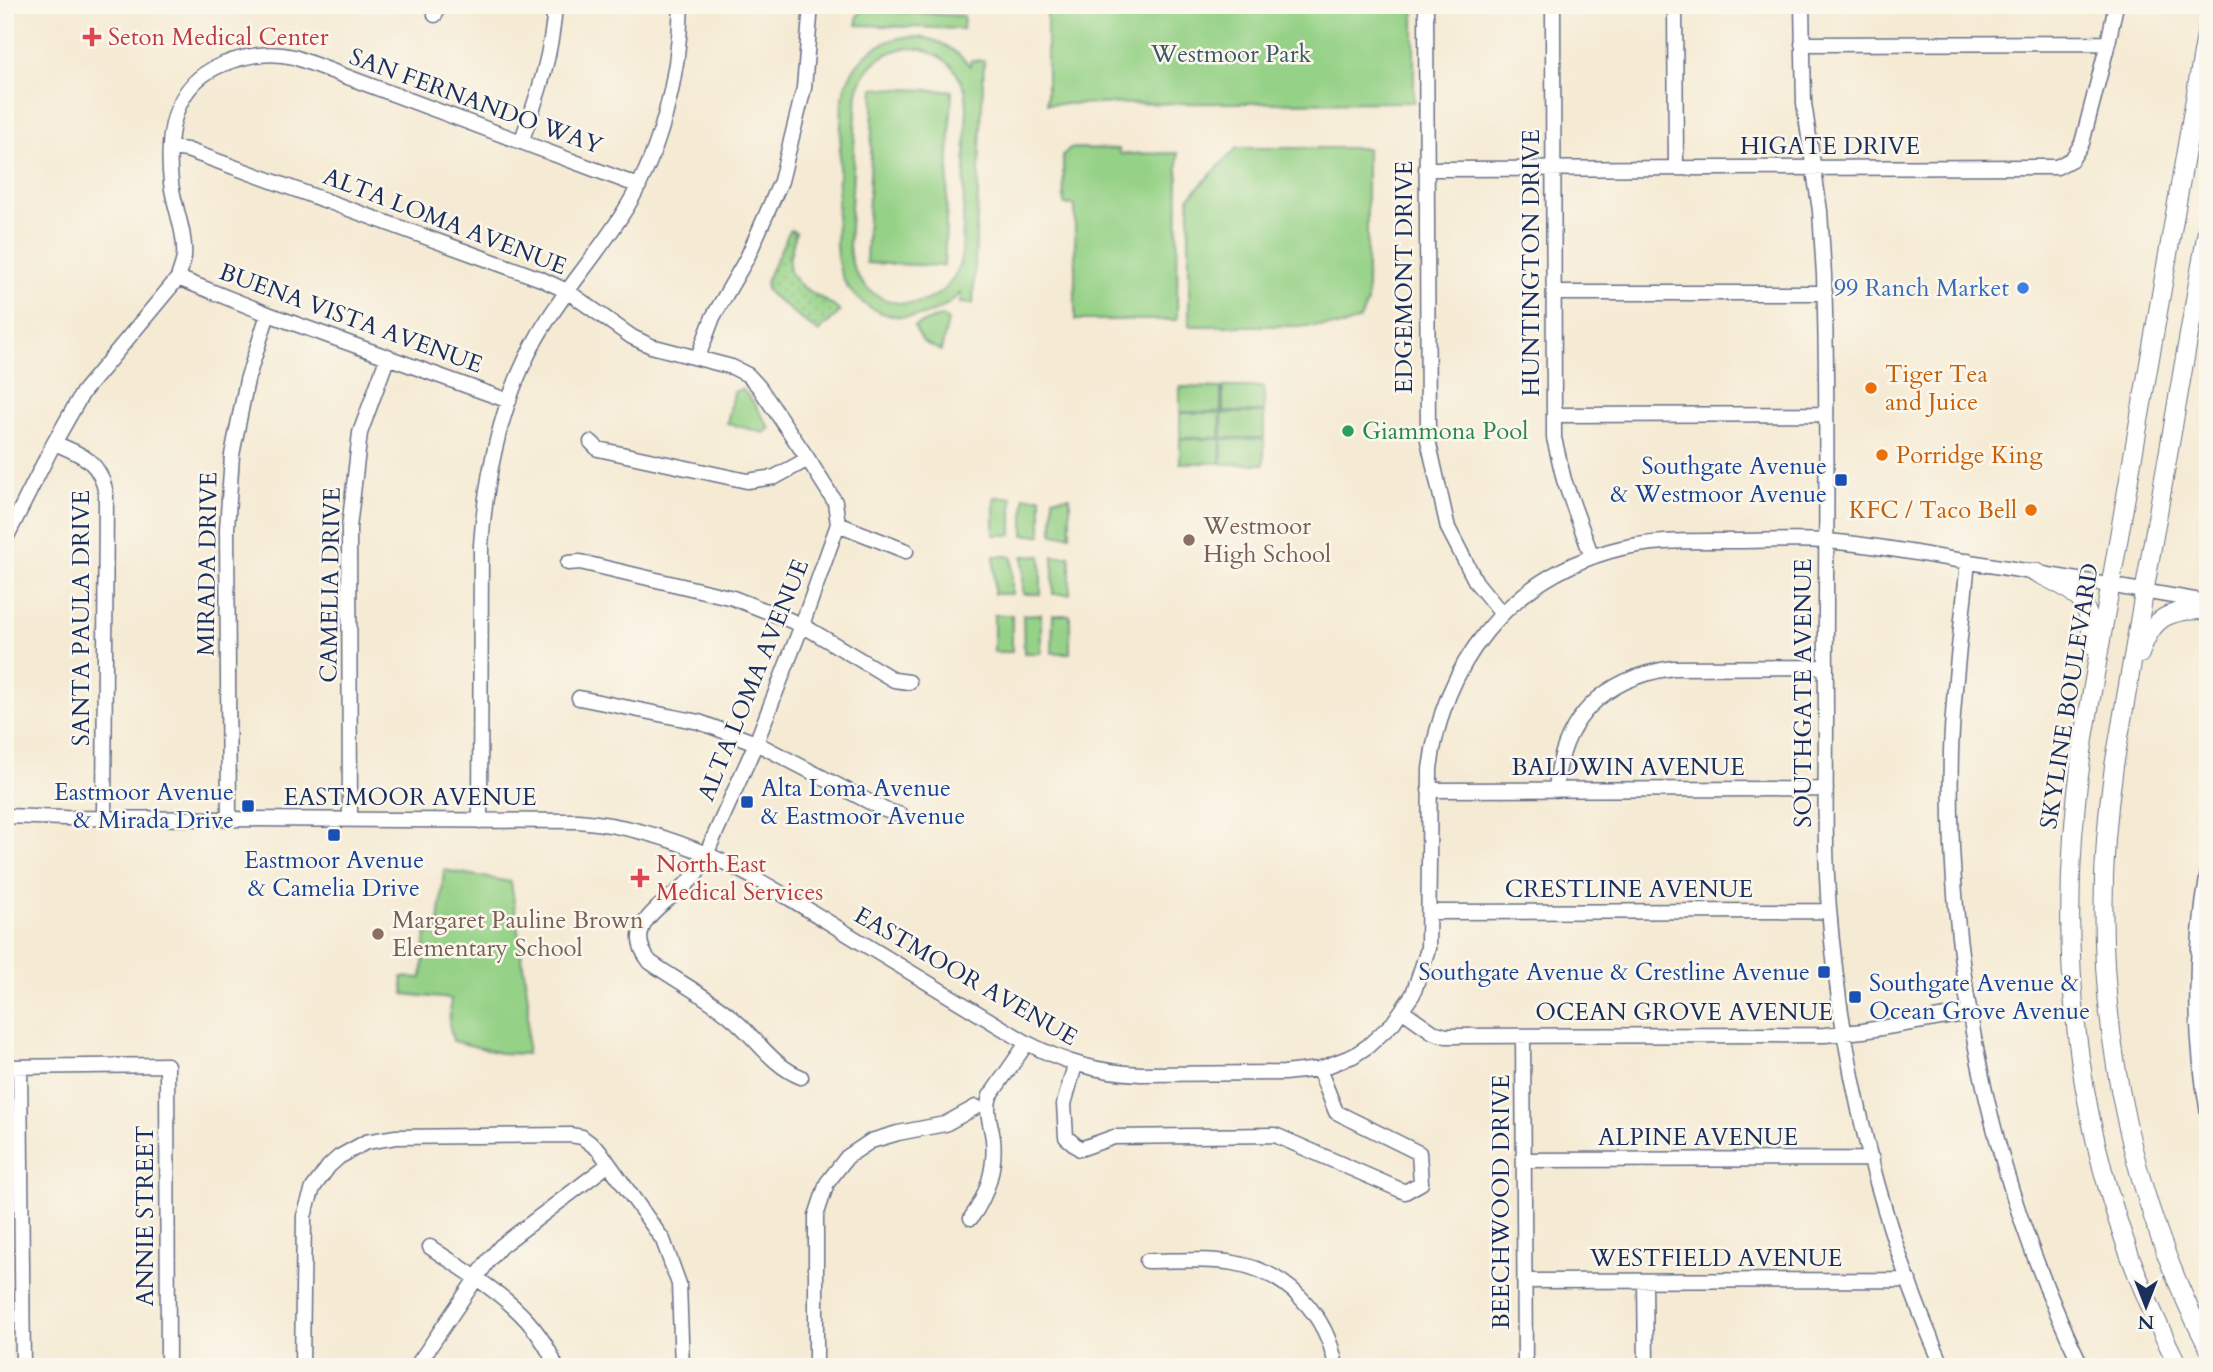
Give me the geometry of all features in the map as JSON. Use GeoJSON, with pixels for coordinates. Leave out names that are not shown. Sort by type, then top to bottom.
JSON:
{"type":"FeatureCollection","features":[{"type":"Feature","properties":{"kind":"main road","name":"SKYLINE BOULEVARD"},"geometry":{"type":"LineString","coordinates":[[2179,1367],[2148,1301],[2115,1211],[2093,1132],[2077,1039],[2069,944],[2069,873],[2074,803],[2093,685],[2208,24]]}},
{"type":"Feature","properties":{"kind":"main road"},"geometry":{"type":"LineString","coordinates":[[2208,225],[2110,790],[2104,860],[2103,942],[2110,1026],[2121,1096],[2147,1200],[2175,1276],[2208,1347]]}},
{"type":"Feature","properties":{"kind":"main road"},"geometry":{"type":"LineString","coordinates":[[2035,572],[2072,591],[2086,607],[2092,628],[2093,685]]}},
{"type":"Feature","properties":{"kind":"main road"},"geometry":{"type":"LineString","coordinates":[[2124,704],[2143,646],[2153,626],[2178,611],[2208,610]]}},
{"type":"Feature","properties":{"kind":"street"},"geometry":{"type":"LineString","coordinates":[[521,142],[545,74],[555,5]]}},
{"type":"Feature","properties":{"kind":"street"},"geometry":{"type":"LineString","coordinates":[[480,821],[483,514],[493,454],[509,401],[535,342],[567,291],[604,243],[639,186],[671,91],[677,61],[681,5]]}},
{"type":"Feature","properties":{"kind":"street"},"geometry":{"type":"LineString","coordinates":[[698,357],[713,317],[747,258],[781,181],[804,88],[811,5]]}},
{"type":"Feature","properties":{"kind":"street","name":"EDGEMONT DRIVE"},"geometry":{"type":"LineString","coordinates":[[1426,5],[1427,440],[1448,528],[1476,582],[1502,614]]}},
{"type":"Feature","properties":{"kind":"street","name":"HUNTINGTON DRIVE"},"geometry":{"type":"LineString","coordinates":[[1553,5],[1554,438],[1558,460],[1591,557]]}},
{"type":"Feature","properties":{"kind":"street"},"geometry":{"type":"LineString","coordinates":[[1675,5],[1676,168]]}},
{"type":"Feature","properties":{"kind":"street","name":"SOUTHGATE AVENUE"},"geometry":{"type":"LineString","coordinates":[[1802,5],[1804,103],[1822,234],[1825,292],[1825,830],[1829,911],[1844,1034],[1872,1159],[1909,1280],[1943,1367]]}},
{"type":"Feature","properties":{"kind":"street","name":"HIGATE DRIVE"},"geometry":{"type":"LineString","coordinates":[[1426,169],[2061,166],[2072,159],[2080,146],[2116,5]]}},
{"type":"Feature","properties":{"kind":"street"},"geometry":{"type":"LineString","coordinates":[[1802,44],[2108,43]]}},
{"type":"Feature","properties":{"kind":"street","name":"SAN FERNANDO WAY"},"geometry":{"type":"LineString","coordinates":[[178,278],[184,257],[171,183],[171,148],[177,107],[193,82],[219,66],[268,52],[293,57],[639,186]]}},
{"type":"Feature","properties":{"kind":"street","name":"ALTA LOMA AVENUE"},"geometry":{"type":"LineString","coordinates":[[171,148],[187,150],[541,279],[567,291],[632,337],[651,346],[732,367],[748,375],[759,387],[808,459],[835,502],[838,524],[756,743],[707,853],[693,879],[659,905],[645,922],[641,939],[645,956],[711,1000],[780,1065],[801,1077]]}},
{"type":"Feature","properties":{"kind":"street"},"geometry":{"type":"LineString","coordinates":[[5,540],[83,392],[178,278]]}},
{"type":"Feature","properties":{"kind":"street","name":"BUENA VISTA AVENUE"},"geometry":{"type":"LineString","coordinates":[[178,278],[268,314],[509,401]]}},
{"type":"Feature","properties":{"kind":"street"},"geometry":{"type":"LineString","coordinates":[[1554,293],[1825,292]]}},
{"type":"Feature","properties":{"kind":"street","name":"MIRADA DRIVE"},"geometry":{"type":"LineString","coordinates":[[229,819],[227,529],[232,455],[247,380],[268,314]]}},
{"type":"Feature","properties":{"kind":"street","name":"CAMELIA DRIVE"},"geometry":{"type":"LineString","coordinates":[[350,820],[349,528],[360,433],[388,356]]}},
{"type":"Feature","properties":{"kind":"street"},"geometry":{"type":"LineString","coordinates":[[1554,415],[1825,414]]}},
{"type":"Feature","properties":{"kind":"street"},"geometry":{"type":"LineString","coordinates":[[591,442],[598,449],[747,481],[775,477],[808,459]]}},
{"type":"Feature","properties":{"kind":"street","name":"SANTA PAULA DRIVE"},"geometry":{"type":"LineString","coordinates":[[54,443],[80,454],[96,467],[103,478],[106,494],[104,818]]}},
{"type":"Feature","properties":{"kind":"street"},"geometry":{"type":"LineString","coordinates":[[838,524],[906,551]]}},
{"type":"Feature","properties":{"kind":"street"},"geometry":{"type":"LineString","coordinates":[[1404,1011],[1425,964],[1430,933],[1429,790],[1433,743],[1447,695],[1470,654],[1502,614],[1544,580],[1591,557],[1655,542],[1825,541],[1968,561],[2208,602]]}},
{"type":"Feature","properties":{"kind":"street"},"geometry":{"type":"LineString","coordinates":[[1968,561],[1955,683],[1951,790],[1957,920],[1970,1013],[1988,1102],[2012,1188],[2041,1270],[2082,1367]]}},
{"type":"Feature","properties":{"kind":"street"},"geometry":{"type":"LineString","coordinates":[[568,563],[580,562],[733,598],[802,625],[894,680],[909,682]]}},
{"type":"Feature","properties":{"kind":"street"},"geometry":{"type":"LineString","coordinates":[[1556,790],[1560,756],[1577,721],[1598,698],[1627,679],[1650,671],[1673,668],[1826,667]]}},
{"type":"Feature","properties":{"kind":"street"},"geometry":{"type":"LineString","coordinates":[[579,698],[699,722],[756,743],[886,810],[901,815]]}},
{"type":"Feature","properties":{"kind":"street","name":"BALDWIN AVENUE"},"geometry":{"type":"LineString","coordinates":[[1429,790],[1826,789]]}},
{"type":"Feature","properties":{"kind":"street","name":"EASTMOOR AVENUE"},"geometry":{"type":"LineString","coordinates":[[5,816],[606,823],[671,839],[707,853],[766,884],[1027,1043],[1075,1065],[1117,1073],[1284,1073],[1318,1069],[1368,1046],[1404,1011]]}},
{"type":"Feature","properties":{"kind":"street"},"geometry":{"type":"LineString","coordinates":[[2208,872],[2197,952],[2208,1112]]}},
{"type":"Feature","properties":{"kind":"street","name":"CRESTLINE AVENUE"},"geometry":{"type":"LineString","coordinates":[[1430,912],[1829,911]]}},
{"type":"Feature","properties":{"kind":"street","name":"OCEAN GROVE AVENUE"},"geometry":{"type":"LineString","coordinates":[[1404,1011],[1439,1035],[1524,1036],[1844,1034],[1970,1013]]}},
{"type":"Feature","properties":{"kind":"street","name":"BEECHWOOD DRIVE"},"geometry":{"type":"LineString","coordinates":[[1524,1036],[1525,1367]]}},
{"type":"Feature","properties":{"kind":"street"},"geometry":{"type":"LineString","coordinates":[[817,1367],[816,1216],[827,1183],[847,1157],[871,1141],[945,1124],[982,1106],[1027,1043]]}},
{"type":"Feature","properties":{"kind":"street","name":"ANNIE STREET"},"geometry":{"type":"LineString","coordinates":[[13,1067],[167,1065],[168,1367]]}},
{"type":"Feature","properties":{"kind":"street"},"geometry":{"type":"LineString","coordinates":[[1075,1065],[1064,1104],[1066,1136],[1080,1149],[1114,1137],[1275,1135],[1405,1192],[1421,1183],[1419,1153],[1336,1112],[1318,1069]]}},
{"type":"Feature","properties":{"kind":"street"},"geometry":{"type":"LineString","coordinates":[[13,1067],[23,1367]]}},
{"type":"Feature","properties":{"kind":"street"},"geometry":{"type":"LineString","coordinates":[[971,1218],[985,1191],[992,1165],[993,1141],[982,1106]]}},
{"type":"Feature","properties":{"kind":"street"},"geometry":{"type":"LineString","coordinates":[[302,1367],[304,1216],[310,1195],[320,1176],[346,1152],[366,1142],[396,1137],[570,1135],[591,1142],[654,1224],[670,1256],[681,1299],[682,1367]]}},
{"type":"Feature","properties":{"kind":"street","name":"ALPINE AVENUE"},"geometry":{"type":"LineString","coordinates":[[1524,1160],[1872,1159]]}},
{"type":"Feature","properties":{"kind":"street"},"geometry":{"type":"LineString","coordinates":[[416,1367],[488,1261],[515,1234],[609,1164]]}},
{"type":"Feature","properties":{"kind":"street"},"geometry":{"type":"LineString","coordinates":[[430,1247],[504,1298],[534,1326],[544,1340],[556,1367]]}},
{"type":"Feature","properties":{"kind":"street"},"geometry":{"type":"LineString","coordinates":[[1147,1261],[1233,1263],[1270,1274],[1299,1294],[1311,1307],[1328,1336],[1336,1367]]}},
{"type":"Feature","properties":{"kind":"street","name":"WESTFIELD AVENUE"},"geometry":{"type":"LineString","coordinates":[[1524,1281],[1909,1280]]}},
{"type":"Feature","properties":{"kind":"street"},"geometry":{"type":"LineString","coordinates":[[1645,1281],[1646,1367]]}},
{"type":"Feature","properties":{"kind":"green space","name":"Westmoor Park"},"geometry":{"type":"Polygon","coordinates":[[[1047,5],[1414,5],[1414,102],[1047,104],[1047,5]]]}},
{"type":"Feature","properties":{"kind":"green space"},"geometry":{"type":"Polygon","coordinates":[[[864,10],[964,16],[963,29],[857,25],[857,16],[864,10]]]}},
{"type":"Feature","properties":{"kind":"green space"},"geometry":{"type":"Polygon","coordinates":[[[915,37],[933,40],[949,48],[970,66],[971,60],[984,61],[973,304],[960,303],[960,293],[948,304],[918,316],[886,314],[858,299],[842,277],[836,251],[842,101],[845,88],[855,67],[863,58],[892,40],[915,37]],[[905,48],[881,58],[864,76],[857,92],[849,246],[855,270],[867,288],[884,299],[904,303],[923,301],[941,292],[955,275],[962,252],[967,106],[965,89],[953,67],[939,56],[923,49],[905,48]]]}},
{"type":"Feature","properties":{"kind":"green space"},"geometry":{"type":"Polygon","coordinates":[[[874,88],[952,91],[944,266],[866,263],[874,88]]]}},
{"type":"Feature","properties":{"kind":"green space"},"geometry":{"type":"Polygon","coordinates":[[[1070,148],[1119,149],[1120,154],[1178,153],[1177,320],[1075,320],[1075,205],[1064,204],[1063,155],[1070,148]]]}},
{"type":"Feature","properties":{"kind":"green space"},"geometry":{"type":"Polygon","coordinates":[[[1237,148],[1367,148],[1367,303],[1360,319],[1343,326],[1189,326],[1189,197],[1237,148]]]}},
{"type":"Feature","properties":{"kind":"green space"},"geometry":{"type":"Polygon","coordinates":[[[790,230],[796,232],[789,261],[791,274],[803,287],[840,312],[818,332],[766,289],[767,279],[790,230]]]}},
{"type":"Feature","properties":{"kind":"green space"},"geometry":{"type":"Polygon","coordinates":[[[942,316],[948,321],[941,351],[923,342],[914,326],[942,316]]]}},
{"type":"Feature","properties":{"kind":"green space"},"geometry":{"type":"Polygon","coordinates":[[[1180,387],[1221,388],[1221,412],[1180,412],[1180,387]]]}},
{"type":"Feature","properties":{"kind":"green space"},"geometry":{"type":"Polygon","coordinates":[[[1223,387],[1264,387],[1264,412],[1223,412],[1223,387]]]}},
{"type":"Feature","properties":{"kind":"green space"},"geometry":{"type":"Polygon","coordinates":[[[742,389],[770,428],[764,433],[727,423],[734,392],[742,389]]]}},
{"type":"Feature","properties":{"kind":"green space"},"geometry":{"type":"Polygon","coordinates":[[[1180,413],[1221,413],[1220,438],[1180,438],[1180,413]]]}},
{"type":"Feature","properties":{"kind":"green space"},"geometry":{"type":"Polygon","coordinates":[[[1222,413],[1264,413],[1264,438],[1222,438],[1222,413]]]}},
{"type":"Feature","properties":{"kind":"green space"},"geometry":{"type":"Polygon","coordinates":[[[1180,439],[1221,439],[1220,463],[1180,463],[1180,439]]]}},
{"type":"Feature","properties":{"kind":"green space"},"geometry":{"type":"Polygon","coordinates":[[[1222,439],[1264,439],[1264,464],[1222,464],[1222,439]]]}},
{"type":"Feature","properties":{"kind":"green space"},"geometry":{"type":"Polygon","coordinates":[[[994,497],[1012,497],[1012,535],[994,535],[994,497]]]}},
{"type":"Feature","properties":{"kind":"green space"},"geometry":{"type":"Polygon","coordinates":[[[1024,497],[1041,497],[1041,535],[1024,535],[1024,497]]]}},
{"type":"Feature","properties":{"kind":"green space"},"geometry":{"type":"Polygon","coordinates":[[[1070,497],[1070,535],[1053,535],[1053,498],[1070,497]]]}},
{"type":"Feature","properties":{"kind":"green space"},"geometry":{"type":"Polygon","coordinates":[[[994,556],[1012,556],[1012,594],[994,594],[994,556]]]}},
{"type":"Feature","properties":{"kind":"green space"},"geometry":{"type":"Polygon","coordinates":[[[1023,556],[1041,556],[1041,594],[1023,594],[1023,556]]]}},
{"type":"Feature","properties":{"kind":"green space"},"geometry":{"type":"Polygon","coordinates":[[[1053,556],[1070,556],[1070,594],[1053,594],[1053,556]]]}},
{"type":"Feature","properties":{"kind":"green space"},"geometry":{"type":"Polygon","coordinates":[[[1041,614],[1041,653],[1024,653],[1023,615],[1041,614]]]}},
{"type":"Feature","properties":{"kind":"green space"},"geometry":{"type":"Polygon","coordinates":[[[994,615],[1012,615],[1012,652],[994,652],[994,615]]]}},
{"type":"Feature","properties":{"kind":"green space"},"geometry":{"type":"Polygon","coordinates":[[[1053,615],[1070,615],[1070,653],[1052,653],[1053,615]]]}},
{"type":"Feature","properties":{"kind":"green space"},"geometry":{"type":"Polygon","coordinates":[[[444,870],[511,882],[528,999],[527,1054],[500,1053],[453,1041],[449,1023],[451,999],[404,994],[402,977],[422,978],[426,933],[438,934],[444,870]]]}},
{"type":"Feature","properties":{"kind":"place","name":"Seton Medical Center"},"geometry":{"type":"Point","coordinates":[92,37]}},
{"type":"Feature","properties":{"kind":"place","name":"99 Ranch Market"},"geometry":{"type":"Point","coordinates":[2023,288]}},
{"type":"Feature","properties":{"kind":"place","name":"Tiger Tea and Juice"},"geometry":{"type":"Point","coordinates":[1871,388]}},
{"type":"Feature","properties":{"kind":"place","name":"Giammona Pool"},"geometry":{"type":"Point","coordinates":[1348,431]}},
{"type":"Feature","properties":{"kind":"place","name":"Porridge King"},"geometry":{"type":"Point","coordinates":[1882,455]}},
{"type":"Feature","properties":{"kind":"place","name":"Southgate Avenue & Westmoor Avenue"},"geometry":{"type":"Point","coordinates":[1841,480]}},
{"type":"Feature","properties":{"kind":"place","name":"KFC / Taco Bell"},"geometry":{"type":"Point","coordinates":[2031,510]}},
{"type":"Feature","properties":{"kind":"place","name":"Westmoor High School"},"geometry":{"type":"Point","coordinates":[1189,540]}},
{"type":"Feature","properties":{"kind":"place","name":"Alta Loma Avenue & Eastmoor Avenue"},"geometry":{"type":"Point","coordinates":[747,802]}},
{"type":"Feature","properties":{"kind":"place","name":"Eastmoor Avenue & Mirada Drive"},"geometry":{"type":"Point","coordinates":[248,806]}},
{"type":"Feature","properties":{"kind":"place","name":"Eastmoor Avenue & Camelia Drive"},"geometry":{"type":"Point","coordinates":[334,835]}},
{"type":"Feature","properties":{"kind":"place","name":"North East Medical Services"},"geometry":{"type":"Point","coordinates":[640,878]}},
{"type":"Feature","properties":{"kind":"place","name":"Margaret Pauline Brown Elementary School"},"geometry":{"type":"Point","coordinates":[378,934]}},
{"type":"Feature","properties":{"kind":"place","name":"Southgate Avenue & Crestline Avenue"},"geometry":{"type":"Point","coordinates":[1824,972]}},
{"type":"Feature","properties":{"kind":"place","name":"Southgate Avenue & Ocean Grove Avenue"},"geometry":{"type":"Point","coordinates":[1855,997]}}]}
